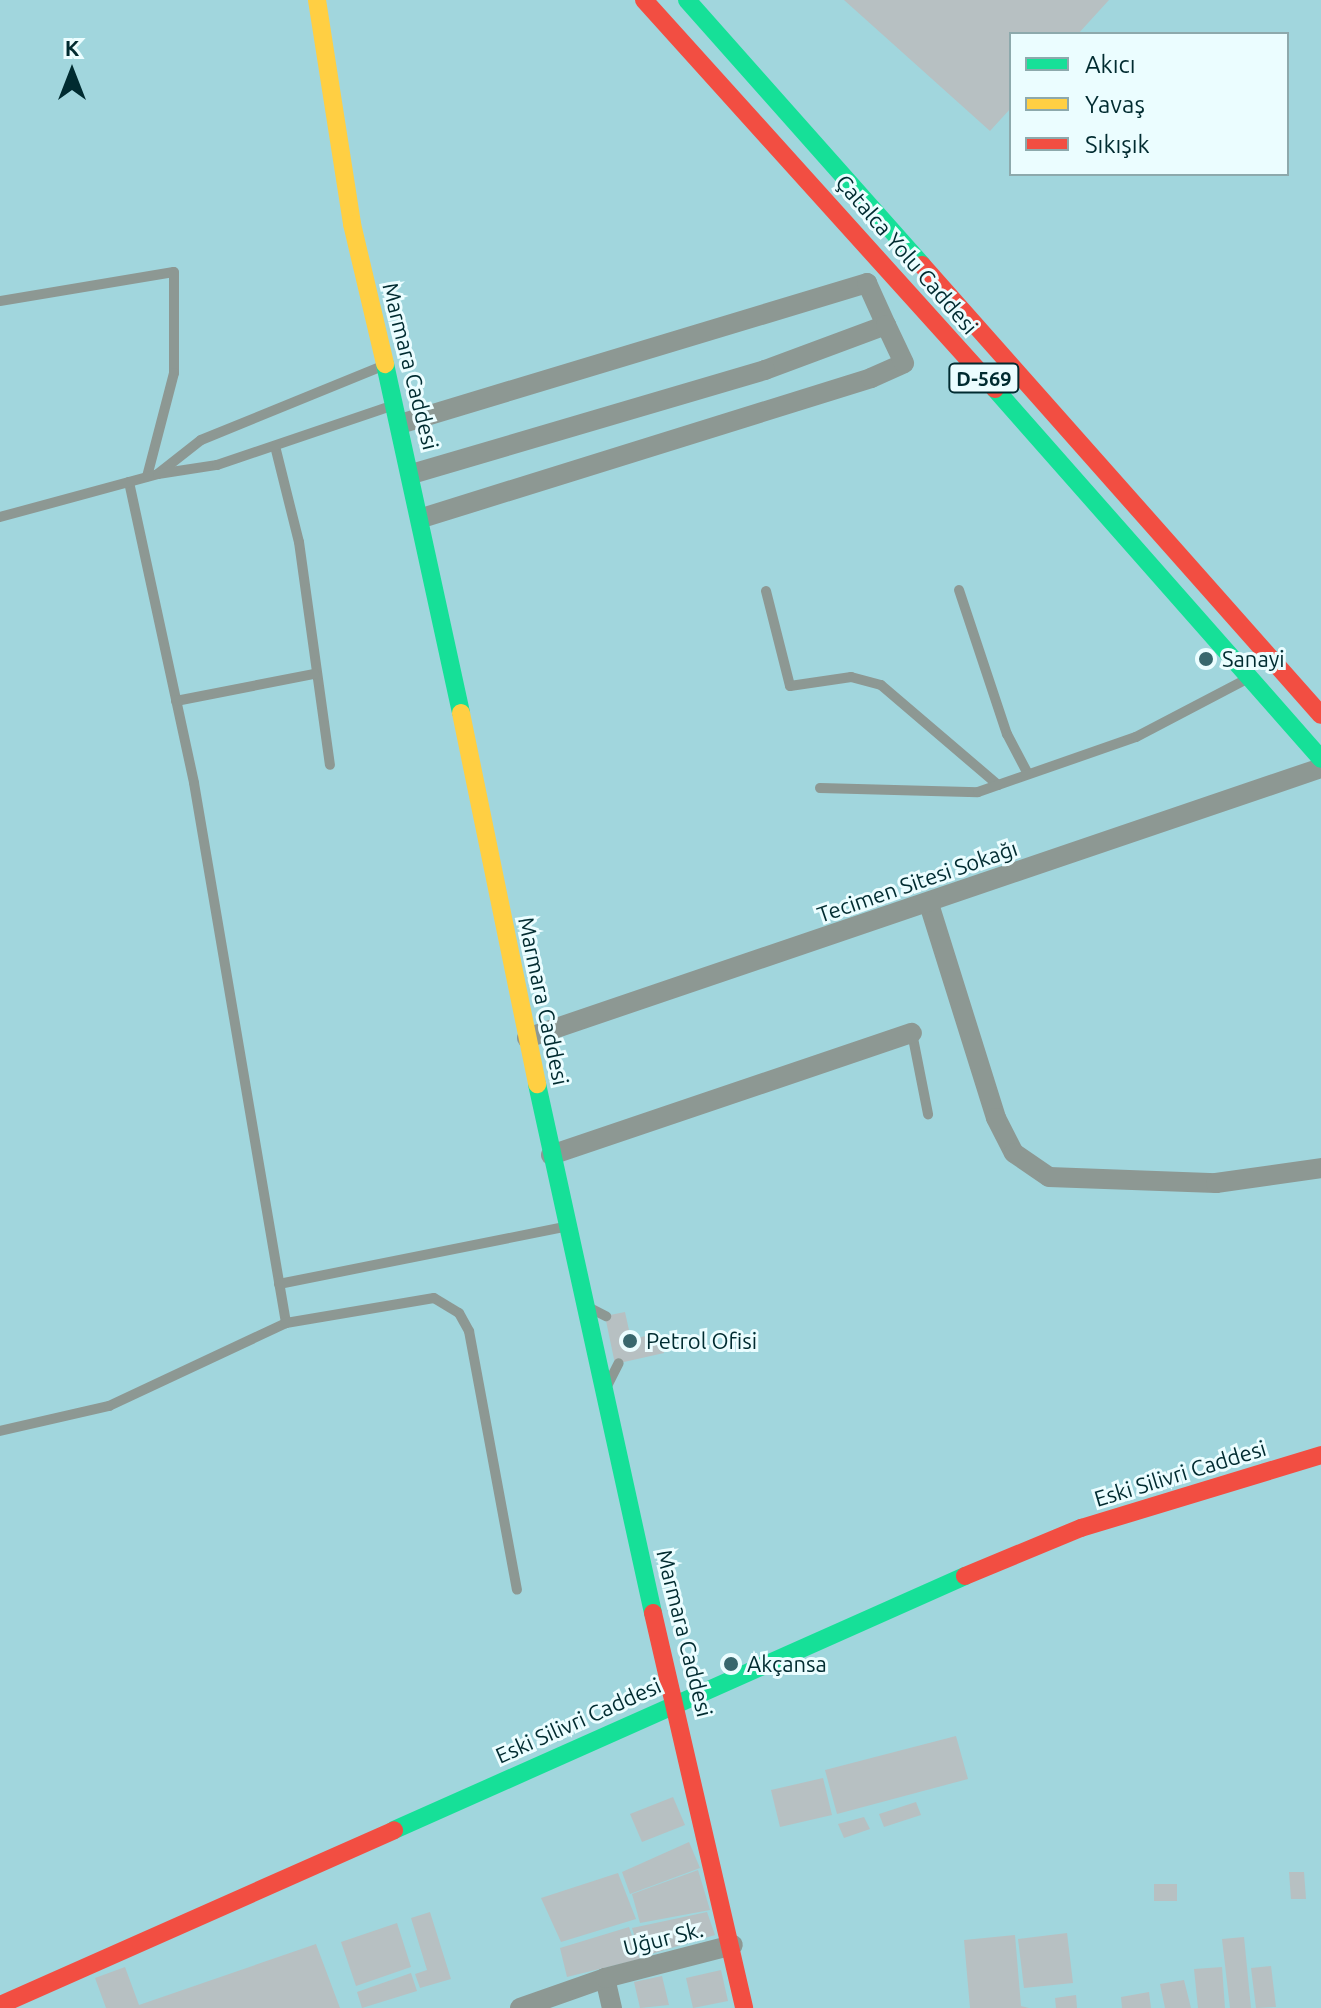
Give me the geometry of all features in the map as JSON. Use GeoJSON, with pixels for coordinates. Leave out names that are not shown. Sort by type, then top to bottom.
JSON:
{"type":"FeatureCollection","features":[{"type":"Feature","properties":{"kind":"main road","name":"Marmara Caddesi"},"geometry":{"type":"LineString","coordinates":[[317,0],[352,224],[422,518],[582,1305],[678,1702],[733,1945],[744,2008]]}},
{"type":"Feature","properties":{"kind":"main road","name":"Çatalca Yolu Caddesi"},"geometry":{"type":"LineString","coordinates":[[644,0],[735,94],[1321,759]]}},
{"type":"Feature","properties":{"kind":"main road","name":"Çatalca Yolu Caddesi"},"geometry":{"type":"LineString","coordinates":[[687,0],[1321,715]]}},
{"type":"Feature","properties":{"kind":"main road","name":"Eski Silivri Caddesi"},"geometry":{"type":"LineString","coordinates":[[0,2005],[678,1702],[1081,1528],[1321,1455]]}},
{"type":"Feature","properties":{"kind":"street"},"geometry":{"type":"LineString","coordinates":[[398,414],[867,283],[904,363],[871,378],[422,518]]}},
{"type":"Feature","properties":{"kind":"street"},"geometry":{"type":"LineString","coordinates":[[412,474],[765,370],[886,325]]}},
{"type":"Feature","properties":{"kind":"street","name":"Tecimen Sitesi Sokağı"},"geometry":{"type":"LineString","coordinates":[[527,1038],[929,904],[1321,768]]}},
{"type":"Feature","properties":{"kind":"street"},"geometry":{"type":"LineString","coordinates":[[929,904],[996,1118],[1014,1153],[1049,1177],[1113,1184],[1216,1183],[1321,1168]]}},
{"type":"Feature","properties":{"kind":"street"},"geometry":{"type":"LineString","coordinates":[[551,1155],[912,1033]]}},
{"type":"Feature","properties":{"kind":"street","name":"Uğur Sk."},"geometry":{"type":"LineString","coordinates":[[528,2007],[605,1978],[733,1945]]}},
{"type":"Feature","properties":{"kind":"street"},"geometry":{"type":"LineString","coordinates":[[605,1978],[612,2008]]}},
{"type":"Feature","properties":{"kind":"lane"},"geometry":{"type":"LineString","coordinates":[[0,301],[174,272],[174,373],[152,476]]}},
{"type":"Feature","properties":{"kind":"lane"},"geometry":{"type":"LineString","coordinates":[[152,476],[201,440],[386,365]]}},
{"type":"Feature","properties":{"kind":"lane"},"geometry":{"type":"LineString","coordinates":[[0,517],[152,476],[217,465],[275,446],[398,414]]}},
{"type":"Feature","properties":{"kind":"lane"},"geometry":{"type":"LineString","coordinates":[[275,446],[299,542],[314,674],[330,765]]}},
{"type":"Feature","properties":{"kind":"lane"},"geometry":{"type":"LineString","coordinates":[[129,482],[176,701],[286,1323]]}},
{"type":"Feature","properties":{"kind":"lane"},"geometry":{"type":"LineString","coordinates":[[959,590],[1007,734],[1028,774]]}},
{"type":"Feature","properties":{"kind":"lane"},"geometry":{"type":"LineString","coordinates":[[766,591],[790,686],[851,677],[881,685],[998,785]]}},
{"type":"Feature","properties":{"kind":"lane"},"geometry":{"type":"LineString","coordinates":[[176,701],[314,674]]}},
{"type":"Feature","properties":{"kind":"lane"},"geometry":{"type":"LineString","coordinates":[[820,788],[978,792],[1136,737],[1248,678]]}},
{"type":"Feature","properties":{"kind":"lane"},"geometry":{"type":"LineString","coordinates":[[912,1033],[928,1114]]}},
{"type":"Feature","properties":{"kind":"lane"},"geometry":{"type":"LineString","coordinates":[[279,1284],[566,1227]]}},
{"type":"Feature","properties":{"kind":"lane"},"geometry":{"type":"LineString","coordinates":[[0,1431],[109,1406],[286,1323],[415,1297],[443,1301],[459,1313],[469,1331],[517,1590]]}},
{"type":"Feature","properties":{"kind":"lane"},"geometry":{"type":"LineString","coordinates":[[582,1305],[606,1316]]}},
{"type":"Feature","properties":{"kind":"lane"},"geometry":{"type":"LineString","coordinates":[[602,1394],[619,1363]]}},
{"type":"Feature","properties":{"kind":"building"},"geometry":{"type":"Polygon","coordinates":[[[844,0],[1109,0],[1080,32],[1009,32],[1009,110],[990,131],[844,0]]]}},
{"type":"Feature","properties":{"kind":"building"},"geometry":{"type":"Polygon","coordinates":[[[625,1312],[631,1339],[660,1333],[664,1353],[615,1364],[605,1316],[625,1312]]]}},
{"type":"Feature","properties":{"kind":"building"},"geometry":{"type":"Polygon","coordinates":[[[956,1736],[968,1779],[837,1814],[825,1770],[956,1736]]]}},
{"type":"Feature","properties":{"kind":"building"},"geometry":{"type":"Polygon","coordinates":[[[823,1778],[832,1815],[780,1827],[771,1790],[823,1778]]]}},
{"type":"Feature","properties":{"kind":"building"},"geometry":{"type":"Polygon","coordinates":[[[673,1797],[685,1825],[642,1842],[630,1814],[673,1797]]]}},
{"type":"Feature","properties":{"kind":"building"},"geometry":{"type":"Polygon","coordinates":[[[916,1802],[921,1815],[884,1827],[879,1814],[916,1802]]]}},
{"type":"Feature","properties":{"kind":"building"},"geometry":{"type":"Polygon","coordinates":[[[864,1817],[870,1829],[844,1838],[838,1824],[864,1817]]]}},
{"type":"Feature","properties":{"kind":"building"},"geometry":{"type":"Polygon","coordinates":[[[689,1842],[700,1868],[630,1894],[622,1872],[689,1842]]]}},
{"type":"Feature","properties":{"kind":"building"},"geometry":{"type":"Polygon","coordinates":[[[698,1870],[710,1910],[640,1923],[632,1894],[698,1870]]]}},
{"type":"Feature","properties":{"kind":"building"},"geometry":{"type":"Polygon","coordinates":[[[1289,1872],[1304,1872],[1306,1899],[1291,1899],[1289,1872]]]}},
{"type":"Feature","properties":{"kind":"building"},"geometry":{"type":"Polygon","coordinates":[[[618,1873],[636,1919],[561,1942],[541,1898],[618,1873]]]}},
{"type":"Feature","properties":{"kind":"building"},"geometry":{"type":"Polygon","coordinates":[[[1154,1884],[1177,1884],[1177,1901],[1154,1901],[1154,1884]]]}},
{"type":"Feature","properties":{"kind":"building"},"geometry":{"type":"Polygon","coordinates":[[[430,1912],[451,1979],[420,1988],[415,1974],[427,1970],[411,1918],[430,1912]]]}},
{"type":"Feature","properties":{"kind":"building"},"geometry":{"type":"Polygon","coordinates":[[[707,1912],[715,1935],[641,1957],[632,1928],[707,1912]]]}},
{"type":"Feature","properties":{"kind":"building"},"geometry":{"type":"Polygon","coordinates":[[[397,1923],[411,1967],[356,1986],[341,1942],[397,1923]]]}},
{"type":"Feature","properties":{"kind":"building"},"geometry":{"type":"Polygon","coordinates":[[[629,1927],[640,1959],[567,1977],[560,1948],[629,1927]]]}},
{"type":"Feature","properties":{"kind":"building"},"geometry":{"type":"Polygon","coordinates":[[[1067,1933],[1073,1983],[1024,1988],[1018,1939],[1067,1933]]]}},
{"type":"Feature","properties":{"kind":"building"},"geometry":{"type":"Polygon","coordinates":[[[1015,1935],[1021,2006],[1029,2008],[970,2008],[964,1940],[1015,1935]]]}},
{"type":"Feature","properties":{"kind":"building"},"geometry":{"type":"Polygon","coordinates":[[[1244,1937],[1251,2008],[1230,2008],[1222,1939],[1244,1937]]]}},
{"type":"Feature","properties":{"kind":"building"},"geometry":{"type":"Polygon","coordinates":[[[316,1944],[340,2008],[106,2008],[95,1978],[125,1967],[139,2005],[316,1944]]]}},
{"type":"Feature","properties":{"kind":"building"},"geometry":{"type":"Polygon","coordinates":[[[1271,1966],[1276,2007],[1256,2008],[1251,1968],[1271,1966]]]}},
{"type":"Feature","properties":{"kind":"building"},"geometry":{"type":"Polygon","coordinates":[[[1222,1967],[1225,2008],[1198,2008],[1194,1969],[1222,1967]]]}},
{"type":"Feature","properties":{"kind":"building"},"geometry":{"type":"Polygon","coordinates":[[[721,1970],[728,2001],[693,2008],[686,1978],[721,1970]]]}},
{"type":"Feature","properties":{"kind":"building"},"geometry":{"type":"Polygon","coordinates":[[[411,1973],[417,1991],[362,2008],[357,1992],[411,1973]]]}},
{"type":"Feature","properties":{"kind":"building"},"geometry":{"type":"Polygon","coordinates":[[[662,1976],[669,2005],[640,2008],[634,1982],[662,1976]]]}},
{"type":"Feature","properties":{"kind":"building"},"geometry":{"type":"Polygon","coordinates":[[[1184,1980],[1191,2008],[1165,2008],[1160,1984],[1184,1980]]]}},
{"type":"Feature","properties":{"kind":"building"},"geometry":{"type":"Polygon","coordinates":[[[1149,1992],[1151,2008],[1122,2008],[1121,1997],[1149,1992]]]}},
{"type":"Feature","properties":{"kind":"building"},"geometry":{"type":"Polygon","coordinates":[[[1076,1995],[1077,2008],[1056,2008],[1055,1998],[1076,1995]]]}},
{"type":"Feature","properties":{"kind":"traffic: fast"},"geometry":{"type":"LineString","coordinates":[[687,0],[922,265]]}},
{"type":"Feature","properties":{"kind":"traffic: fast"},"geometry":{"type":"LineString","coordinates":[[385,364],[461,713]]}},
{"type":"Feature","properties":{"kind":"traffic: fast"},"geometry":{"type":"LineString","coordinates":[[995,389],[1321,759]]}},
{"type":"Feature","properties":{"kind":"traffic: fast"},"geometry":{"type":"LineString","coordinates":[[537,1084],[653,1613]]}},
{"type":"Feature","properties":{"kind":"traffic: fast"},"geometry":{"type":"LineString","coordinates":[[394,1830],[965,1576]]}},
{"type":"Feature","properties":{"kind":"traffic: slow"},"geometry":{"type":"LineString","coordinates":[[317,0],[352,224],[385,364]]}},
{"type":"Feature","properties":{"kind":"traffic: slow"},"geometry":{"type":"LineString","coordinates":[[461,713],[537,1084]]}},
{"type":"Feature","properties":{"kind":"traffic: jam"},"geometry":{"type":"LineString","coordinates":[[644,0],[995,389]]}},
{"type":"Feature","properties":{"kind":"traffic: jam"},"geometry":{"type":"LineString","coordinates":[[922,265],[1321,715]]}},
{"type":"Feature","properties":{"kind":"traffic: jam"},"geometry":{"type":"LineString","coordinates":[[965,1576],[1081,1528],[1321,1455]]}},
{"type":"Feature","properties":{"kind":"traffic: jam"},"geometry":{"type":"LineString","coordinates":[[653,1613],[744,2008]]}},
{"type":"Feature","properties":{"kind":"traffic: jam"},"geometry":{"type":"LineString","coordinates":[[0,2005],[394,1830]]}},
{"type":"Feature","properties":{"kind":"place","name":"Sanayi"},"geometry":{"type":"Point","coordinates":[1206,659]}},
{"type":"Feature","properties":{"kind":"place","name":"Petrol Ofisi"},"geometry":{"type":"Point","coordinates":[630,1341]}},
{"type":"Feature","properties":{"kind":"place","name":"Akçansa"},"geometry":{"type":"Point","coordinates":[731,1664]}}]}
